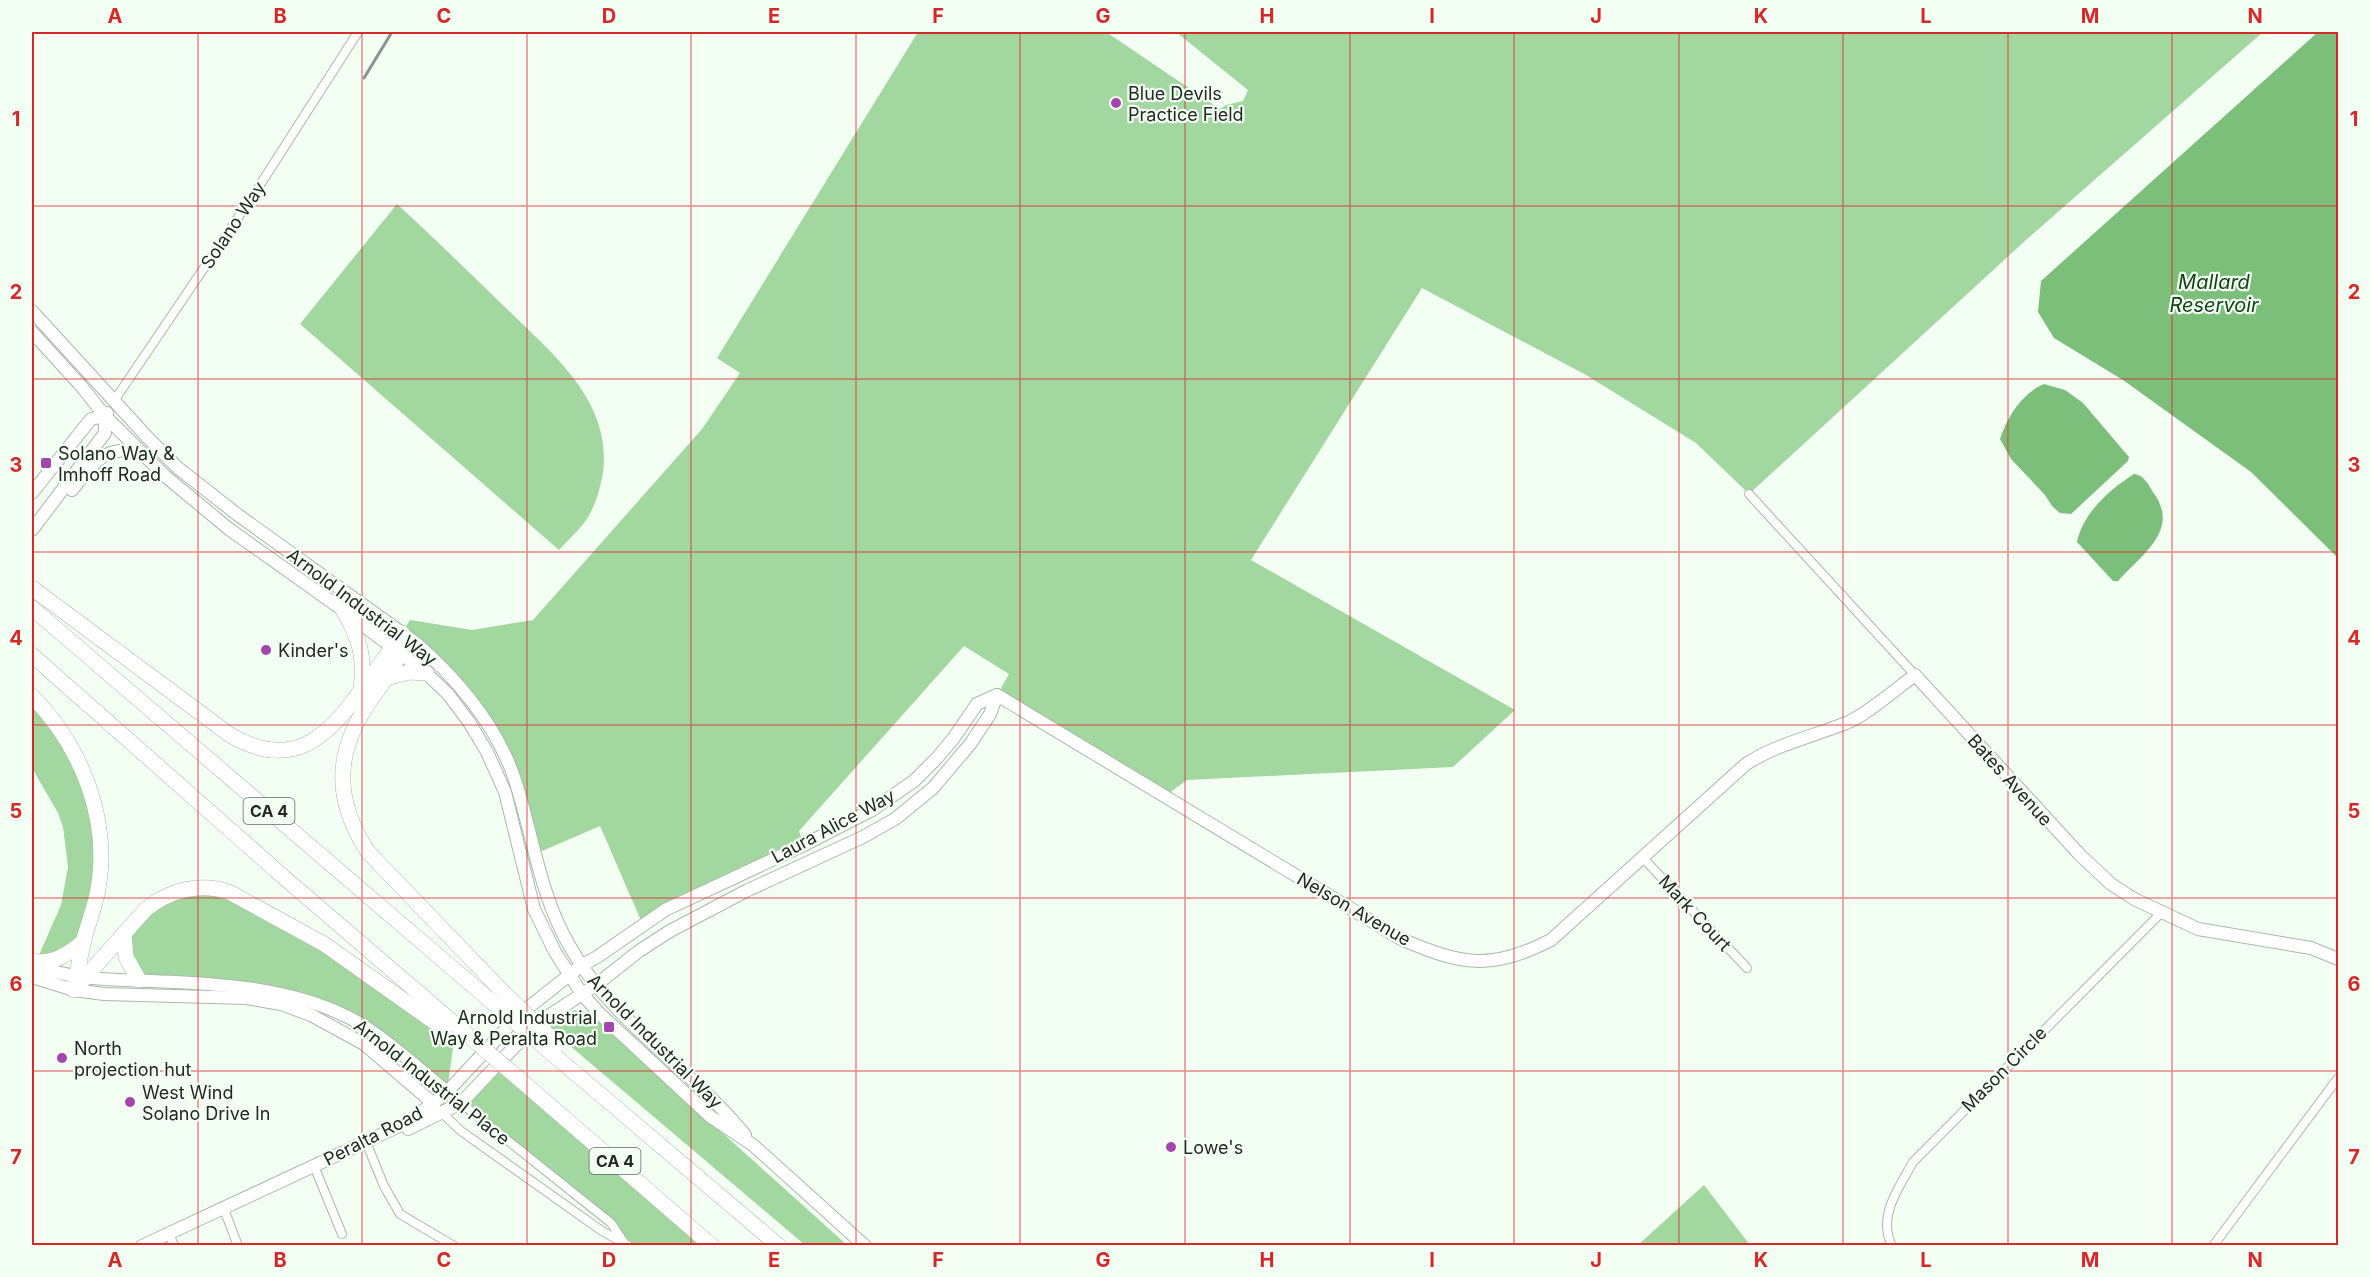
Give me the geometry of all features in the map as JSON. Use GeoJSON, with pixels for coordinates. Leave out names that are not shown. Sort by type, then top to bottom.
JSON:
{"type":"FeatureCollection","features":[{"type":"Feature","properties":{"kind":"highway"},"geometry":{"type":"LineString","coordinates":[[32,588],[230,735],[247,745],[268,751],[298,747],[315,740],[333,726],[396,650]]}},
{"type":"Feature","properties":{"kind":"highway","name":"CA 4"},"geometry":{"type":"LineString","coordinates":[[32,608],[499,998],[643,1129],[779,1245]]}},
{"type":"Feature","properties":{"kind":"highway"},"geometry":{"type":"LineString","coordinates":[[343,610],[357,634],[363,655],[361,690]]}},
{"type":"Feature","properties":{"kind":"highway"},"geometry":{"type":"LineString","coordinates":[[402,633],[386,678],[353,728],[346,749],[342,780],[345,807],[354,831],[368,852],[499,998]]}},
{"type":"Feature","properties":{"kind":"highway","name":"CA 4"},"geometry":{"type":"LineString","coordinates":[[32,655],[452,1028],[514,1074],[712,1245]]}},
{"type":"Feature","properties":{"kind":"highway"},"geometry":{"type":"LineString","coordinates":[[386,678],[409,672],[426,673]]}},
{"type":"Feature","properties":{"kind":"highway"},"geometry":{"type":"LineString","coordinates":[[32,696],[62,731],[73,750],[95,808],[101,855],[97,893],[84,941],[78,981]]}},
{"type":"Feature","properties":{"kind":"highway"},"geometry":{"type":"LineString","coordinates":[[78,981],[124,935],[146,909],[170,894],[201,888],[215,888],[228,891],[324,944],[452,1028]]}},
{"type":"Feature","properties":{"kind":"highway"},"geometry":{"type":"LineString","coordinates":[[124,935],[126,957],[139,980]]}},
{"type":"Feature","properties":{"kind":"highway"},"geometry":{"type":"LineString","coordinates":[[32,962],[54,960],[70,953],[84,941]]}},
{"type":"Feature","properties":{"kind":"street","name":"Solano Way"},"geometry":{"type":"LineString","coordinates":[[35,525],[105,433],[105,416],[114,401],[258,188],[358,32]]}},
{"type":"Feature","properties":{"kind":"street","name":"Arnold Industrial Way"},"geometry":{"type":"LineString","coordinates":[[32,311],[178,468],[238,515],[402,633],[435,660],[469,698],[497,739],[514,776],[550,906],[581,966],[608,999],[722,1107],[753,1145]]}},
{"type":"Feature","properties":{"kind":"street","name":"Arnold Industrial Way"},"geometry":{"type":"LineString","coordinates":[[32,332],[105,416],[165,476],[229,529],[343,610],[426,673],[447,694],[469,722],[487,752],[505,792],[534,909],[568,975],[582,994],[600,1014],[711,1117],[753,1145],[865,1245]]}},
{"type":"Feature","properties":{"kind":"street","name":"Solano Way"},"geometry":{"type":"LineString","coordinates":[[32,493],[91,419],[105,416]]}},
{"type":"Feature","properties":{"kind":"street"},"geometry":{"type":"LineString","coordinates":[[35,525],[51,515],[96,460],[110,452],[125,450],[140,452]]}},
{"type":"Feature","properties":{"kind":"street","name":"Bates Avenue"},"geometry":{"type":"LineString","coordinates":[[1749,494],[2080,855],[2111,884],[2134,899],[2198,929],[2311,948],[2338,959]]}},
{"type":"Feature","properties":{"kind":"street","name":"Nelson Avenue"},"geometry":{"type":"LineString","coordinates":[[997,695],[1401,939],[1440,956],[1461,960],[1492,960],[1531,950],[1551,940],[1746,764],[1765,752],[1788,742],[1848,722],[1915,675]]}},
{"type":"Feature","properties":{"kind":"street","name":"Laura Alice Way"},"geometry":{"type":"LineString","coordinates":[[568,975],[664,910],[804,845],[894,796],[936,759],[954,738],[977,704],[997,695]]}},
{"type":"Feature","properties":{"kind":"street","name":"Laura Alice Way"},"geometry":{"type":"LineString","coordinates":[[582,994],[639,951],[678,927],[746,891],[863,837],[895,819],[933,788],[971,743],[990,714],[997,695]]}},
{"type":"Feature","properties":{"kind":"street","name":"Mark Court"},"geometry":{"type":"LineString","coordinates":[[1643,858],[1747,968]]}},
{"type":"Feature","properties":{"kind":"street","name":"Mason Circle"},"geometry":{"type":"LineString","coordinates":[[1893,1245],[1888,1238],[1888,1207],[1912,1162],[2162,913]]}},
{"type":"Feature","properties":{"kind":"street","name":"Arnold Industrial Place"},"geometry":{"type":"LineString","coordinates":[[32,962],[104,994],[246,998],[281,1004],[310,1015],[364,1044],[461,1131],[602,1231],[626,1243]]}},
{"type":"Feature","properties":{"kind":"street","name":"Peralta Road"},"geometry":{"type":"LineString","coordinates":[[438,1109],[447,1092],[520,1014],[568,975]]}},
{"type":"Feature","properties":{"kind":"street","name":"Arnold Industrial Place"},"geometry":{"type":"LineString","coordinates":[[32,977],[78,981],[139,980],[197,983],[302,999],[338,1011],[366,1027],[611,1224],[626,1243]]}},
{"type":"Feature","properties":{"kind":"street","name":"Peralta Road"},"geometry":{"type":"LineString","coordinates":[[142,1245],[169,1241],[225,1212],[368,1146],[410,1121],[438,1109],[461,1104],[536,1024],[582,994]]}},
{"type":"Feature","properties":{"kind":"street"},"geometry":{"type":"LineString","coordinates":[[2212,1245],[2338,1078]]}},
{"type":"Feature","properties":{"kind":"street"},"geometry":{"type":"LineString","coordinates":[[368,1146],[384,1186],[400,1214],[454,1245]]}},
{"type":"Feature","properties":{"kind":"street"},"geometry":{"type":"LineString","coordinates":[[316,1170],[342,1234]]}},
{"type":"Feature","properties":{"kind":"street"},"geometry":{"type":"LineString","coordinates":[[225,1212],[238,1245]]}},
{"type":"Feature","properties":{"kind":"shaded area"},"geometry":{"type":"Polygon","coordinates":[[[918,32],[1106,32],[1220,109],[1226,105],[1243,101],[1248,90],[1176,32],[2263,32],[2026,240],[1749,494],[1696,443],[1586,375],[1422,288],[1251,560],[1515,710],[1453,767],[1187,780],[1165,796],[997,695],[1009,674],[964,646],[799,831],[804,845],[643,925],[600,826],[535,854],[514,776],[469,698],[402,633],[410,620],[472,630],[533,620],[702,429],[740,373],[717,358],[918,32]]]}},
{"type":"Feature","properties":{"kind":"shaded area"},"geometry":{"type":"Polygon","coordinates":[[[397,204],[544,345],[576,382],[589,402],[598,424],[603,447],[602,479],[588,517],[559,550],[300,324],[397,204]]]}},
{"type":"Feature","properties":{"kind":"shaded area"},"geometry":{"type":"Polygon","coordinates":[[[32,696],[61,731],[100,831],[84,941],[36,962],[61,905],[68,867],[63,827],[58,813],[32,768],[32,696]]]}},
{"type":"Feature","properties":{"kind":"shaded area"},"geometry":{"type":"Polygon","coordinates":[[[215,888],[456,1025],[447,1092],[367,1027],[302,999],[139,980],[126,957],[132,925],[146,909],[215,888]]]}},
{"type":"Feature","properties":{"kind":"shaded area"},"geometry":{"type":"Polygon","coordinates":[[[574,1010],[589,1013],[847,1245],[805,1245],[549,1028],[574,1010]]]}},
{"type":"Feature","properties":{"kind":"shaded area"},"geometry":{"type":"Polygon","coordinates":[[[497,1065],[715,1245],[629,1245],[611,1223],[461,1103],[497,1065]]]}},
{"type":"Feature","properties":{"kind":"shaded area"},"geometry":{"type":"Polygon","coordinates":[[[1704,1185],[1750,1245],[1638,1245],[1704,1185]]]}},
{"type":"Feature","properties":{"kind":"water","name":"Mallard Reservoir"},"geometry":{"type":"Polygon","coordinates":[[[2318,32],[2338,32],[2338,558],[2251,472],[2123,380],[2054,338],[2038,312],[2041,281],[2318,32]]]}},
{"type":"Feature","properties":{"kind":"water"},"geometry":{"type":"Polygon","coordinates":[[[2044,384],[2065,390],[2083,403],[2129,457],[2128,461],[2071,514],[2060,513],[2052,506],[2045,495],[2011,459],[2000,439],[2016,407],[2029,393],[2044,384]]]}},
{"type":"Feature","properties":{"kind":"water"},"geometry":{"type":"Polygon","coordinates":[[[2134,474],[2145,480],[2161,506],[2163,518],[2161,530],[2147,551],[2118,581],[2113,581],[2077,542],[2085,521],[2098,503],[2134,474]]]}},
{"type":"Feature","properties":{"kind":"railway"},"geometry":{"type":"LineString","coordinates":[[364,78],[392,32]]}},
{"type":"Feature","properties":{"kind":"place","name":"Blue Devils Practice Field"},"geometry":{"type":"Point","coordinates":[1116,103]}},
{"type":"Feature","properties":{"kind":"place","name":"Solano Way & Imhoff Road"},"geometry":{"type":"Point","coordinates":[46,463]}},
{"type":"Feature","properties":{"kind":"place","name":"Kinder's"},"geometry":{"type":"Point","coordinates":[266,650]}},
{"type":"Feature","properties":{"kind":"place","name":"Arnold Industrial Way & Peralta Road"},"geometry":{"type":"Point","coordinates":[609,1027]}},
{"type":"Feature","properties":{"kind":"place","name":"North projection hut"},"geometry":{"type":"Point","coordinates":[62,1058]}},
{"type":"Feature","properties":{"kind":"place","name":"West Wind Solano Drive In"},"geometry":{"type":"Point","coordinates":[130,1102]}},
{"type":"Feature","properties":{"kind":"place","name":"Lowe's"},"geometry":{"type":"Point","coordinates":[1171,1147]}}]}
